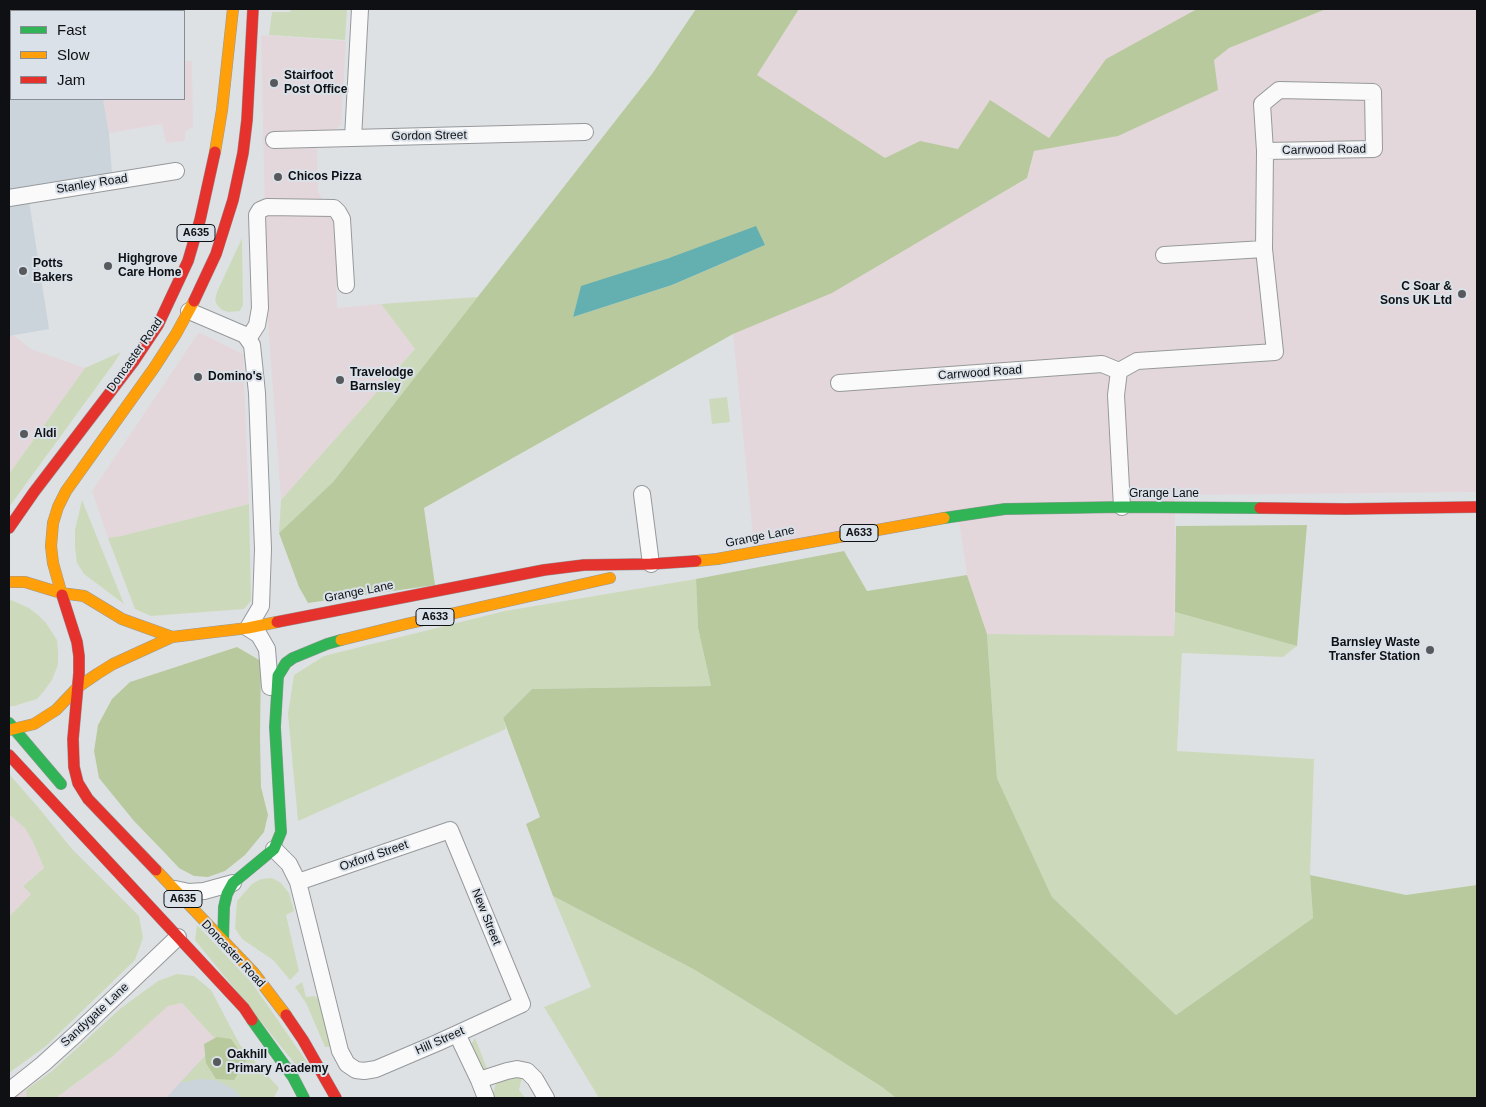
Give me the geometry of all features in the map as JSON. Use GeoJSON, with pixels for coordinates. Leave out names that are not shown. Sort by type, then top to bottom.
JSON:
{"type":"FeatureCollection","features":[{"type":"Feature","properties":{"kind":"highway","name":"Doncaster Road"},"geometry":{"type":"LineString","coordinates":[[9,528],[34,492],[134,361],[158,325],[188,261],[213,165],[222,110],[233,9]]}},
{"type":"Feature","properties":{"kind":"highway","name":"Doncaster Road"},"geometry":{"type":"LineString","coordinates":[[61,593],[53,563],[51,546],[53,523],[58,507],[78,473],[154,368],[189,311],[216,254],[236,189],[243,153],[247,120],[253,9]]}},
{"type":"Feature","properties":{"kind":"highway","name":"Grange Lane"},"geometry":{"type":"LineString","coordinates":[[9,582],[25,582],[61,593],[84,596],[122,619],[172,637],[248,628],[544,570],[584,565],[652,564],[717,559],[928,520],[1005,508],[1346,509],[1477,507]]}},
{"type":"Feature","properties":{"kind":"highway","name":"A633"},"geometry":{"type":"LineString","coordinates":[[274,849],[282,832],[275,727],[278,676],[286,663],[293,658],[328,644],[425,619],[610,578],[652,564]]}},
{"type":"Feature","properties":{"kind":"highway","name":"A635"},"geometry":{"type":"LineString","coordinates":[[61,593],[77,642],[79,656],[78,687]]}},
{"type":"Feature","properties":{"kind":"highway","name":"A633"},"geometry":{"type":"LineString","coordinates":[[78,687],[113,664],[172,637]]}},
{"type":"Feature","properties":{"kind":"highway","name":"Doncaster Road"},"geometry":{"type":"LineString","coordinates":[[78,687],[74,722],[74,766],[78,783],[88,800],[147,861],[172,896],[254,973],[302,1040],[336,1098]]}},
{"type":"Feature","properties":{"kind":"highway"},"geometry":{"type":"LineString","coordinates":[[11,727],[34,724],[48,716],[78,687]]}},
{"type":"Feature","properties":{"kind":"highway"},"geometry":{"type":"LineString","coordinates":[[11,727],[88,816]]}},
{"type":"Feature","properties":{"kind":"highway","name":"A635"},"geometry":{"type":"LineString","coordinates":[[9,755],[153,912],[181,932],[244,1008],[293,1076],[304,1098]]}},
{"type":"Feature","properties":{"kind":"highway"},"geometry":{"type":"LineString","coordinates":[[223,942],[224,907],[227,894],[233,883],[274,849]]}},
{"type":"Feature","properties":{"kind":"highway"},"geometry":{"type":"LineString","coordinates":[[146,883],[153,912]]}},
{"type":"Feature","properties":{"kind":"street"},"geometry":{"type":"LineString","coordinates":[[353,138],[360,9]]}},
{"type":"Feature","properties":{"kind":"street","name":"Carrwood Road"},"geometry":{"type":"LineString","coordinates":[[839,383],[1102,364],[1119,370],[1137,361],[1275,352],[1264,249],[1265,151],[1262,104],[1279,90],[1373,92],[1374,149],[1265,151]]}},
{"type":"Feature","properties":{"kind":"street","name":"Gordon Street"},"geometry":{"type":"LineString","coordinates":[[274,140],[585,132]]}},
{"type":"Feature","properties":{"kind":"street","name":"Stanley Road"},"geometry":{"type":"LineString","coordinates":[[9,198],[176,170]]}},
{"type":"Feature","properties":{"kind":"street"},"geometry":{"type":"LineString","coordinates":[[248,339],[257,325],[260,308],[257,215],[260,210],[267,206],[334,208],[342,219],[346,285]]}},
{"type":"Feature","properties":{"kind":"street"},"geometry":{"type":"LineString","coordinates":[[1164,255],[1264,249]]}},
{"type":"Feature","properties":{"kind":"street"},"geometry":{"type":"LineString","coordinates":[[189,311],[237,332],[248,339],[252,345],[255,362],[259,427],[263,549],[261,606],[248,628],[259,635],[267,649],[275,727]]}},
{"type":"Feature","properties":{"kind":"street"},"geometry":{"type":"LineString","coordinates":[[1119,370],[1116,396],[1122,507]]}},
{"type":"Feature","properties":{"kind":"street"},"geometry":{"type":"LineString","coordinates":[[642,494],[652,564]]}},
{"type":"Feature","properties":{"kind":"street","name":"Oxford Street"},"geometry":{"type":"LineString","coordinates":[[298,882],[450,830]]}},
{"type":"Feature","properties":{"kind":"street","name":"New Street"},"geometry":{"type":"LineString","coordinates":[[450,830],[522,1004]]}},
{"type":"Feature","properties":{"kind":"street"},"geometry":{"type":"LineString","coordinates":[[274,849],[289,864],[298,882]]}},
{"type":"Feature","properties":{"kind":"street","name":"Hill Street"},"geometry":{"type":"LineString","coordinates":[[298,882],[340,1051],[347,1064],[356,1070],[376,1069],[522,1004]]}},
{"type":"Feature","properties":{"kind":"street"},"geometry":{"type":"LineString","coordinates":[[172,896],[204,891],[233,883]]}},
{"type":"Feature","properties":{"kind":"street","name":"Sandygate Lane"},"geometry":{"type":"LineString","coordinates":[[9,1091],[36,1070],[76,1034],[181,932]]}},
{"type":"Feature","properties":{"kind":"street"},"geometry":{"type":"LineString","coordinates":[[457,1034],[486,1098]]}},
{"type":"Feature","properties":{"kind":"street"},"geometry":{"type":"LineString","coordinates":[[479,1080],[517,1069],[528,1071],[546,1098]]}},
{"type":"Feature","properties":{"kind":"shaded area"},"geometry":{"type":"Polygon","coordinates":[[[799,9],[1477,9],[1477,492],[1175,495],[1174,636],[987,634],[967,575],[959,521],[754,547],[733,334],[831,293],[757,75],[799,9]]]}},
{"type":"Feature","properties":{"kind":"shaded area"},"geometry":{"type":"Polygon","coordinates":[[[261,35],[346,41],[341,124],[317,149],[318,192],[335,217],[337,308],[381,304],[415,349],[281,500],[267,309],[261,35]]]}},
{"type":"Feature","properties":{"kind":"shaded area"},"geometry":{"type":"Polygon","coordinates":[[[185,61],[192,61],[193,126],[185,132],[185,141],[166,143],[162,124],[109,133],[103,100],[185,100],[185,61]]]}},
{"type":"Feature","properties":{"kind":"shaded area"},"geometry":{"type":"Polygon","coordinates":[[[9,90],[10,100],[103,100],[109,133],[112,174],[27,188],[49,329],[9,336],[9,90]]]}},
{"type":"Feature","properties":{"kind":"shaded area"},"geometry":{"type":"Polygon","coordinates":[[[199,332],[243,354],[249,504],[108,538],[92,491],[199,332]]]}},
{"type":"Feature","properties":{"kind":"shaded area","name":"Aldi"},"geometry":{"type":"Polygon","coordinates":[[[13,335],[31,349],[85,368],[9,474],[9,336],[13,335]]]}},
{"type":"Feature","properties":{"kind":"shaded area"},"geometry":{"type":"Polygon","coordinates":[[[9,774],[44,868],[23,885],[31,894],[9,917],[9,774]]]}},
{"type":"Feature","properties":{"kind":"shaded area"},"geometry":{"type":"Polygon","coordinates":[[[182,1003],[218,1042],[166,1098],[14,1098],[52,1071],[65,1092],[113,1056],[168,1005],[182,1003]]]}},
{"type":"Feature","properties":{"kind":"shaded area","name":"Oakhill Primary Academy"},"geometry":{"type":"Polygon","coordinates":[[[218,1042],[266,1098],[166,1098],[175,1088],[218,1042]]]}},
{"type":"Feature","properties":{"kind":"green space"},"geometry":{"type":"Polygon","coordinates":[[[291,9],[347,9],[345,40],[269,35],[272,12],[290,12],[291,9]]]}},
{"type":"Feature","properties":{"kind":"green space"},"geometry":{"type":"Polygon","coordinates":[[[696,9],[799,9],[757,75],[885,158],[920,141],[958,149],[990,100],[1049,138],[1106,59],[1197,9],[1326,9],[1229,48],[1214,60],[1218,90],[1118,136],[1034,151],[1027,178],[832,293],[733,334],[424,508],[435,585],[308,603],[299,587],[279,533],[333,482],[652,74],[696,9]],[[765,245],[669,258],[581,287],[573,317],[672,285],[765,245]]]}},
{"type":"Feature","properties":{"kind":"green space"},"geometry":{"type":"Polygon","coordinates":[[[242,238],[243,305],[240,311],[228,312],[222,310],[215,300],[242,238]]]}},
{"type":"Feature","properties":{"kind":"green space"},"geometry":{"type":"Polygon","coordinates":[[[478,297],[333,482],[279,533],[281,500],[415,349],[381,304],[478,297]]]}},
{"type":"Feature","properties":{"kind":"green space"},"geometry":{"type":"Polygon","coordinates":[[[121,352],[9,507],[9,474],[85,368],[121,352]]]}},
{"type":"Feature","properties":{"kind":"green space"},"geometry":{"type":"Polygon","coordinates":[[[727,397],[730,422],[712,424],[709,399],[727,397]]]}},
{"type":"Feature","properties":{"kind":"green space"},"geometry":{"type":"Polygon","coordinates":[[[82,500],[124,604],[84,574],[77,563],[75,530],[82,500]]]}},
{"type":"Feature","properties":{"kind":"green space"},"geometry":{"type":"Polygon","coordinates":[[[249,504],[251,601],[244,609],[151,616],[135,609],[108,538],[249,504]]]}},
{"type":"Feature","properties":{"kind":"green space"},"geometry":{"type":"Polygon","coordinates":[[[1307,525],[1297,646],[1175,612],[1176,526],[1307,525]]]}},
{"type":"Feature","properties":{"kind":"green space"},"geometry":{"type":"Polygon","coordinates":[[[844,551],[867,591],[967,575],[987,634],[997,778],[1052,897],[1176,1015],[1313,918],[1310,875],[1406,895],[1477,885],[1477,1098],[896,1098],[882,1087],[695,970],[553,896],[526,824],[540,817],[503,718],[532,689],[711,686],[698,628],[696,579],[844,551]]]}},
{"type":"Feature","properties":{"kind":"green space"},"geometry":{"type":"Polygon","coordinates":[[[696,579],[698,628],[711,686],[532,689],[503,718],[506,729],[298,821],[288,714],[294,675],[324,656],[505,611],[696,579]]]}},
{"type":"Feature","properties":{"kind":"green space"},"geometry":{"type":"Polygon","coordinates":[[[9,600],[29,608],[46,623],[57,640],[58,652],[58,665],[52,680],[44,691],[37,699],[14,706],[9,706],[9,600]]]}},
{"type":"Feature","properties":{"kind":"green space"},"geometry":{"type":"Polygon","coordinates":[[[1175,612],[1297,646],[1283,657],[1182,653],[1177,751],[1314,759],[1310,875],[1313,918],[1176,1015],[1052,897],[997,778],[987,634],[1174,636],[1175,612]]]}},
{"type":"Feature","properties":{"kind":"green space"},"geometry":{"type":"Polygon","coordinates":[[[237,647],[261,661],[261,787],[268,815],[264,832],[245,855],[225,871],[208,877],[194,876],[179,868],[134,821],[99,778],[94,751],[98,725],[112,699],[130,682],[237,647]]]}},
{"type":"Feature","properties":{"kind":"green space"},"geometry":{"type":"Polygon","coordinates":[[[9,774],[72,849],[139,916],[143,938],[135,960],[46,1046],[9,1073],[9,917],[31,894],[23,886],[44,868],[25,828],[9,814],[9,774]]]}},
{"type":"Feature","properties":{"kind":"green space"},"geometry":{"type":"Polygon","coordinates":[[[272,878],[281,883],[289,893],[294,911],[286,915],[299,971],[290,980],[273,960],[242,939],[235,928],[237,901],[252,884],[261,879],[272,878]]]}},
{"type":"Feature","properties":{"kind":"green space"},"geometry":{"type":"Polygon","coordinates":[[[553,896],[695,970],[882,1087],[896,1098],[599,1098],[544,1007],[591,987],[553,896]]]}},
{"type":"Feature","properties":{"kind":"green space"},"geometry":{"type":"Polygon","coordinates":[[[197,925],[252,983],[309,1065],[300,1070],[195,940],[197,925]]]}},
{"type":"Feature","properties":{"kind":"green space"},"geometry":{"type":"Polygon","coordinates":[[[177,974],[194,976],[211,990],[240,1045],[279,1088],[274,1097],[242,1098],[235,1090],[216,1080],[199,1079],[180,1083],[218,1042],[182,1003],[168,1006],[113,1056],[56,1098],[27,1098],[26,1090],[52,1071],[121,1008],[158,981],[177,974]]]}},
{"type":"Feature","properties":{"kind":"green space"},"geometry":{"type":"Polygon","coordinates":[[[302,982],[306,997],[315,996],[320,1001],[331,1047],[325,1047],[306,1003],[295,987],[302,982]]]}},
{"type":"Feature","properties":{"kind":"green space"},"geometry":{"type":"Polygon","coordinates":[[[217,1037],[231,1039],[246,1061],[234,1080],[216,1079],[206,1063],[204,1044],[217,1037]]]}},
{"type":"Feature","properties":{"kind":"green space"},"geometry":{"type":"Polygon","coordinates":[[[475,1038],[488,1071],[482,1071],[470,1046],[475,1038]]]}},
{"type":"Feature","properties":{"kind":"green space"},"geometry":{"type":"Polygon","coordinates":[[[514,1076],[522,1078],[519,1090],[525,1098],[495,1098],[493,1094],[495,1086],[500,1080],[514,1076]]]}},
{"type":"Feature","properties":{"kind":"water"},"geometry":{"type":"Polygon","coordinates":[[[756,226],[765,245],[672,285],[573,317],[581,286],[669,258],[756,226]]]}},
{"type":"Feature","properties":{"kind":"traffic: fast"},"geometry":{"type":"LineString","coordinates":[[944,518],[1005,509],[1122,507],[1260,508]]}},
{"type":"Feature","properties":{"kind":"traffic: fast"},"geometry":{"type":"LineString","coordinates":[[223,942],[224,907],[227,894],[233,883],[274,849],[281,832],[275,727],[278,676],[286,663],[293,658],[341,640]]}},
{"type":"Feature","properties":{"kind":"traffic: fast"},"geometry":{"type":"LineString","coordinates":[[9,723],[61,784]]}},
{"type":"Feature","properties":{"kind":"traffic: fast"},"geometry":{"type":"LineString","coordinates":[[252,1020],[293,1077],[304,1098]]}},
{"type":"Feature","properties":{"kind":"traffic: slow"},"geometry":{"type":"LineString","coordinates":[[215,152],[222,110],[233,9]]}},
{"type":"Feature","properties":{"kind":"traffic: slow"},"geometry":{"type":"LineString","coordinates":[[62,595],[53,563],[51,546],[53,523],[58,507],[66,491],[154,368],[194,301]]}},
{"type":"Feature","properties":{"kind":"traffic: slow"},"geometry":{"type":"LineString","coordinates":[[696,561],[717,559],[944,518]]}},
{"type":"Feature","properties":{"kind":"traffic: slow"},"geometry":{"type":"LineString","coordinates":[[341,640],[610,578]]}},
{"type":"Feature","properties":{"kind":"traffic: slow"},"geometry":{"type":"LineString","coordinates":[[9,582],[25,582],[61,593],[84,596],[122,619],[172,637],[248,628],[277,622]]}},
{"type":"Feature","properties":{"kind":"traffic: slow"},"geometry":{"type":"LineString","coordinates":[[9,730],[34,724],[56,710],[78,687],[97,674],[113,664],[172,637]]}},
{"type":"Feature","properties":{"kind":"traffic: slow"},"geometry":{"type":"LineString","coordinates":[[156,870],[254,973],[286,1015]]}},
{"type":"Feature","properties":{"kind":"traffic: jam"},"geometry":{"type":"LineString","coordinates":[[194,301],[216,254],[233,200],[243,153],[247,120],[253,9]]}},
{"type":"Feature","properties":{"kind":"traffic: jam"},"geometry":{"type":"LineString","coordinates":[[9,528],[34,492],[134,361],[158,325],[188,261],[200,220],[215,152]]}},
{"type":"Feature","properties":{"kind":"traffic: jam"},"geometry":{"type":"LineString","coordinates":[[1260,508],[1477,507]]}},
{"type":"Feature","properties":{"kind":"traffic: jam"},"geometry":{"type":"LineString","coordinates":[[277,622],[544,570],[584,565],[696,561]]}},
{"type":"Feature","properties":{"kind":"traffic: jam"},"geometry":{"type":"LineString","coordinates":[[62,595],[77,642],[79,656],[73,739],[74,767],[78,783],[88,799],[156,870]]}},
{"type":"Feature","properties":{"kind":"traffic: jam"},"geometry":{"type":"LineString","coordinates":[[9,755],[244,1008],[252,1020]]}},
{"type":"Feature","properties":{"kind":"traffic: jam"},"geometry":{"type":"LineString","coordinates":[[286,1015],[303,1040],[336,1098]]}},
{"type":"Feature","properties":{"kind":"place","name":"Stairfoot Post Office"},"geometry":{"type":"Point","coordinates":[274,83]}},
{"type":"Feature","properties":{"kind":"place","name":"Chicos Pizza"},"geometry":{"type":"Point","coordinates":[278,177]}},
{"type":"Feature","properties":{"kind":"place","name":"Highgrove Care Home"},"geometry":{"type":"Point","coordinates":[108,266]}},
{"type":"Feature","properties":{"kind":"place","name":"Potts Bakers"},"geometry":{"type":"Point","coordinates":[23,271]}},
{"type":"Feature","properties":{"kind":"place","name":"C Soar & Sons UK Ltd"},"geometry":{"type":"Point","coordinates":[1462,294]}},
{"type":"Feature","properties":{"kind":"place","name":"Domino's"},"geometry":{"type":"Point","coordinates":[198,377]}},
{"type":"Feature","properties":{"kind":"place","name":"Travelodge Barnsley"},"geometry":{"type":"Point","coordinates":[340,380]}},
{"type":"Feature","properties":{"kind":"place","name":"Aldi"},"geometry":{"type":"Point","coordinates":[24,434]}},
{"type":"Feature","properties":{"kind":"place","name":"Barnsley Waste Transfer Station"},"geometry":{"type":"Point","coordinates":[1430,650]}},
{"type":"Feature","properties":{"kind":"place","name":"Oakhill Primary Academy"},"geometry":{"type":"Point","coordinates":[217,1062]}}]}
